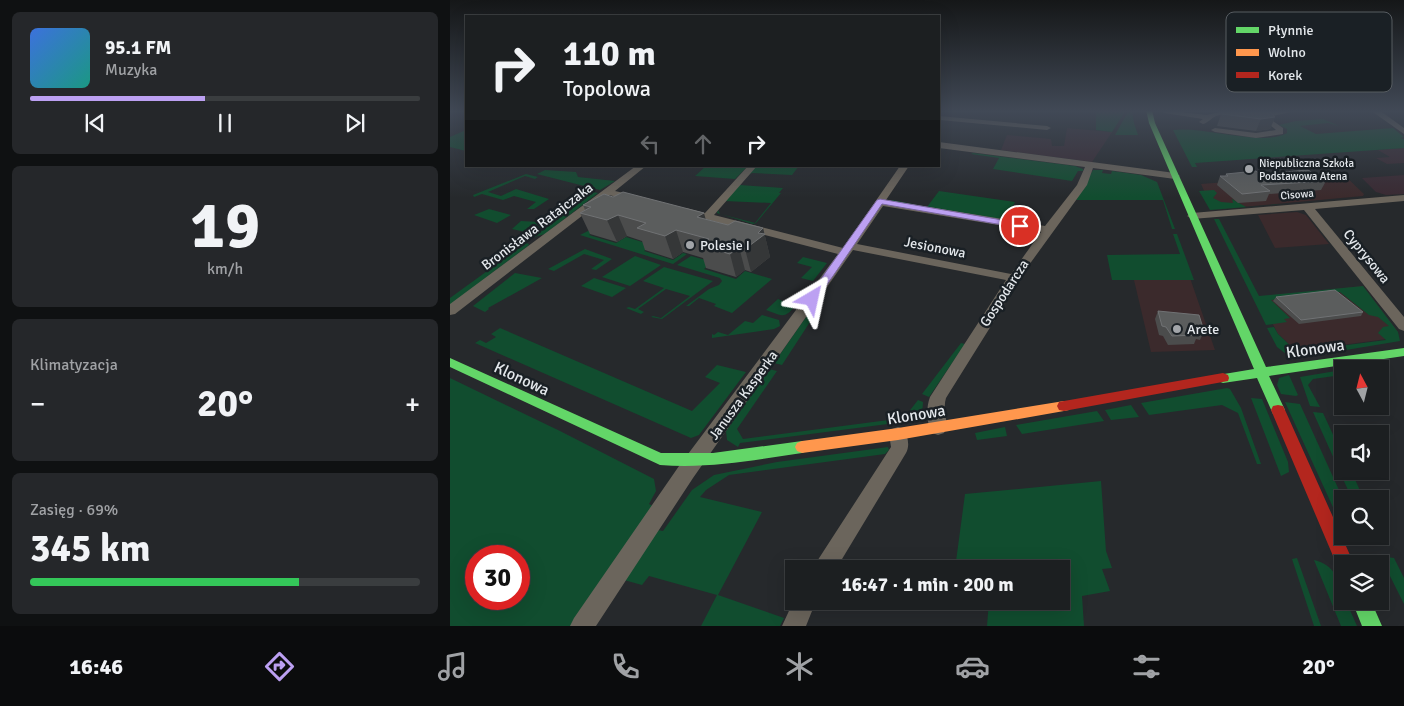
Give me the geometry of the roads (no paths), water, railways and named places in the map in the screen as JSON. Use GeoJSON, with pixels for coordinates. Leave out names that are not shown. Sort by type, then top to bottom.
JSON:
{"type":"FeatureCollection","features":[{"type":"Feature","properties":{"kind":"street"},"geometry":{"type":"LineString","coordinates":[[1159,139],[1341,555]]}},
{"type":"Feature","properties":{"kind":"street"},"geometry":{"type":"LineString","coordinates":[[940,145],[1174,176]]}},
{"type":"Feature","properties":{"kind":"street","name":"Gospodarcza"},"geometry":{"type":"LineString","coordinates":[[938,428],[935,406],[938,397],[1014,278],[1047,230],[1082,185],[1090,165]]}},
{"type":"Feature","properties":{"kind":"street","name":"Bronisława Ratajczaka"},"geometry":{"type":"LineString","coordinates":[[450,311],[641,167]]}},
{"type":"Feature","properties":{"kind":"street"},"geometry":{"type":"LineString","coordinates":[[706,217],[752,167]]}},
{"type":"Feature","properties":{"kind":"street","name":"Janusza Kasperka"},"geometry":{"type":"LineString","coordinates":[[582,626],[695,461],[848,249],[904,167]]}},
{"type":"Feature","properties":{"kind":"street"},"geometry":{"type":"LineString","coordinates":[[608,192],[652,202]]}},
{"type":"Feature","properties":{"kind":"street","name":"Cisowa"},"geometry":{"type":"LineString","coordinates":[[1192,216],[1404,198]]}},
{"type":"Feature","properties":{"kind":"street"},"geometry":{"type":"LineString","coordinates":[[880,202],[1047,230]]}},
{"type":"Feature","properties":{"kind":"street","name":"Cyprysowa"},"geometry":{"type":"LineString","coordinates":[[1307,206],[1404,326]]}},
{"type":"Feature","properties":{"kind":"street"},"geometry":{"type":"LineString","coordinates":[[679,210],[848,249]]}},
{"type":"Feature","properties":{"kind":"street","name":"Jesionowa"},"geometry":{"type":"LineString","coordinates":[[848,249],[1014,278]]}},
{"type":"Feature","properties":{"kind":"street","name":"Klonowa"},"geometry":{"type":"LineString","coordinates":[[450,362],[660,459],[668,461],[695,461],[938,428],[1261,372],[1404,352]]}},
{"type":"Feature","properties":{"kind":"street"},"geometry":{"type":"LineString","coordinates":[[830,560],[900,448],[898,434]]}},
{"type":"Feature","properties":{"kind":"street"},"geometry":{"type":"LineString","coordinates":[[794,626],[801,610]]}},
{"type":"Feature","properties":{"kind":"street"},"geometry":{"type":"LineString","coordinates":[[1365,610],[1372,626]]}},
{"type":"Feature","properties":{"kind":"place","name":"Niepubliczna Szkoła Podstawowa Atena"},"geometry":{"type":"Point","coordinates":[1249,169]}},
{"type":"Feature","properties":{"kind":"place","name":"Polesie I"},"geometry":{"type":"Point","coordinates":[690,245]}},
{"type":"Feature","properties":{"kind":"place","name":"Arete"},"geometry":{"type":"Point","coordinates":[1177,329]}}]}
